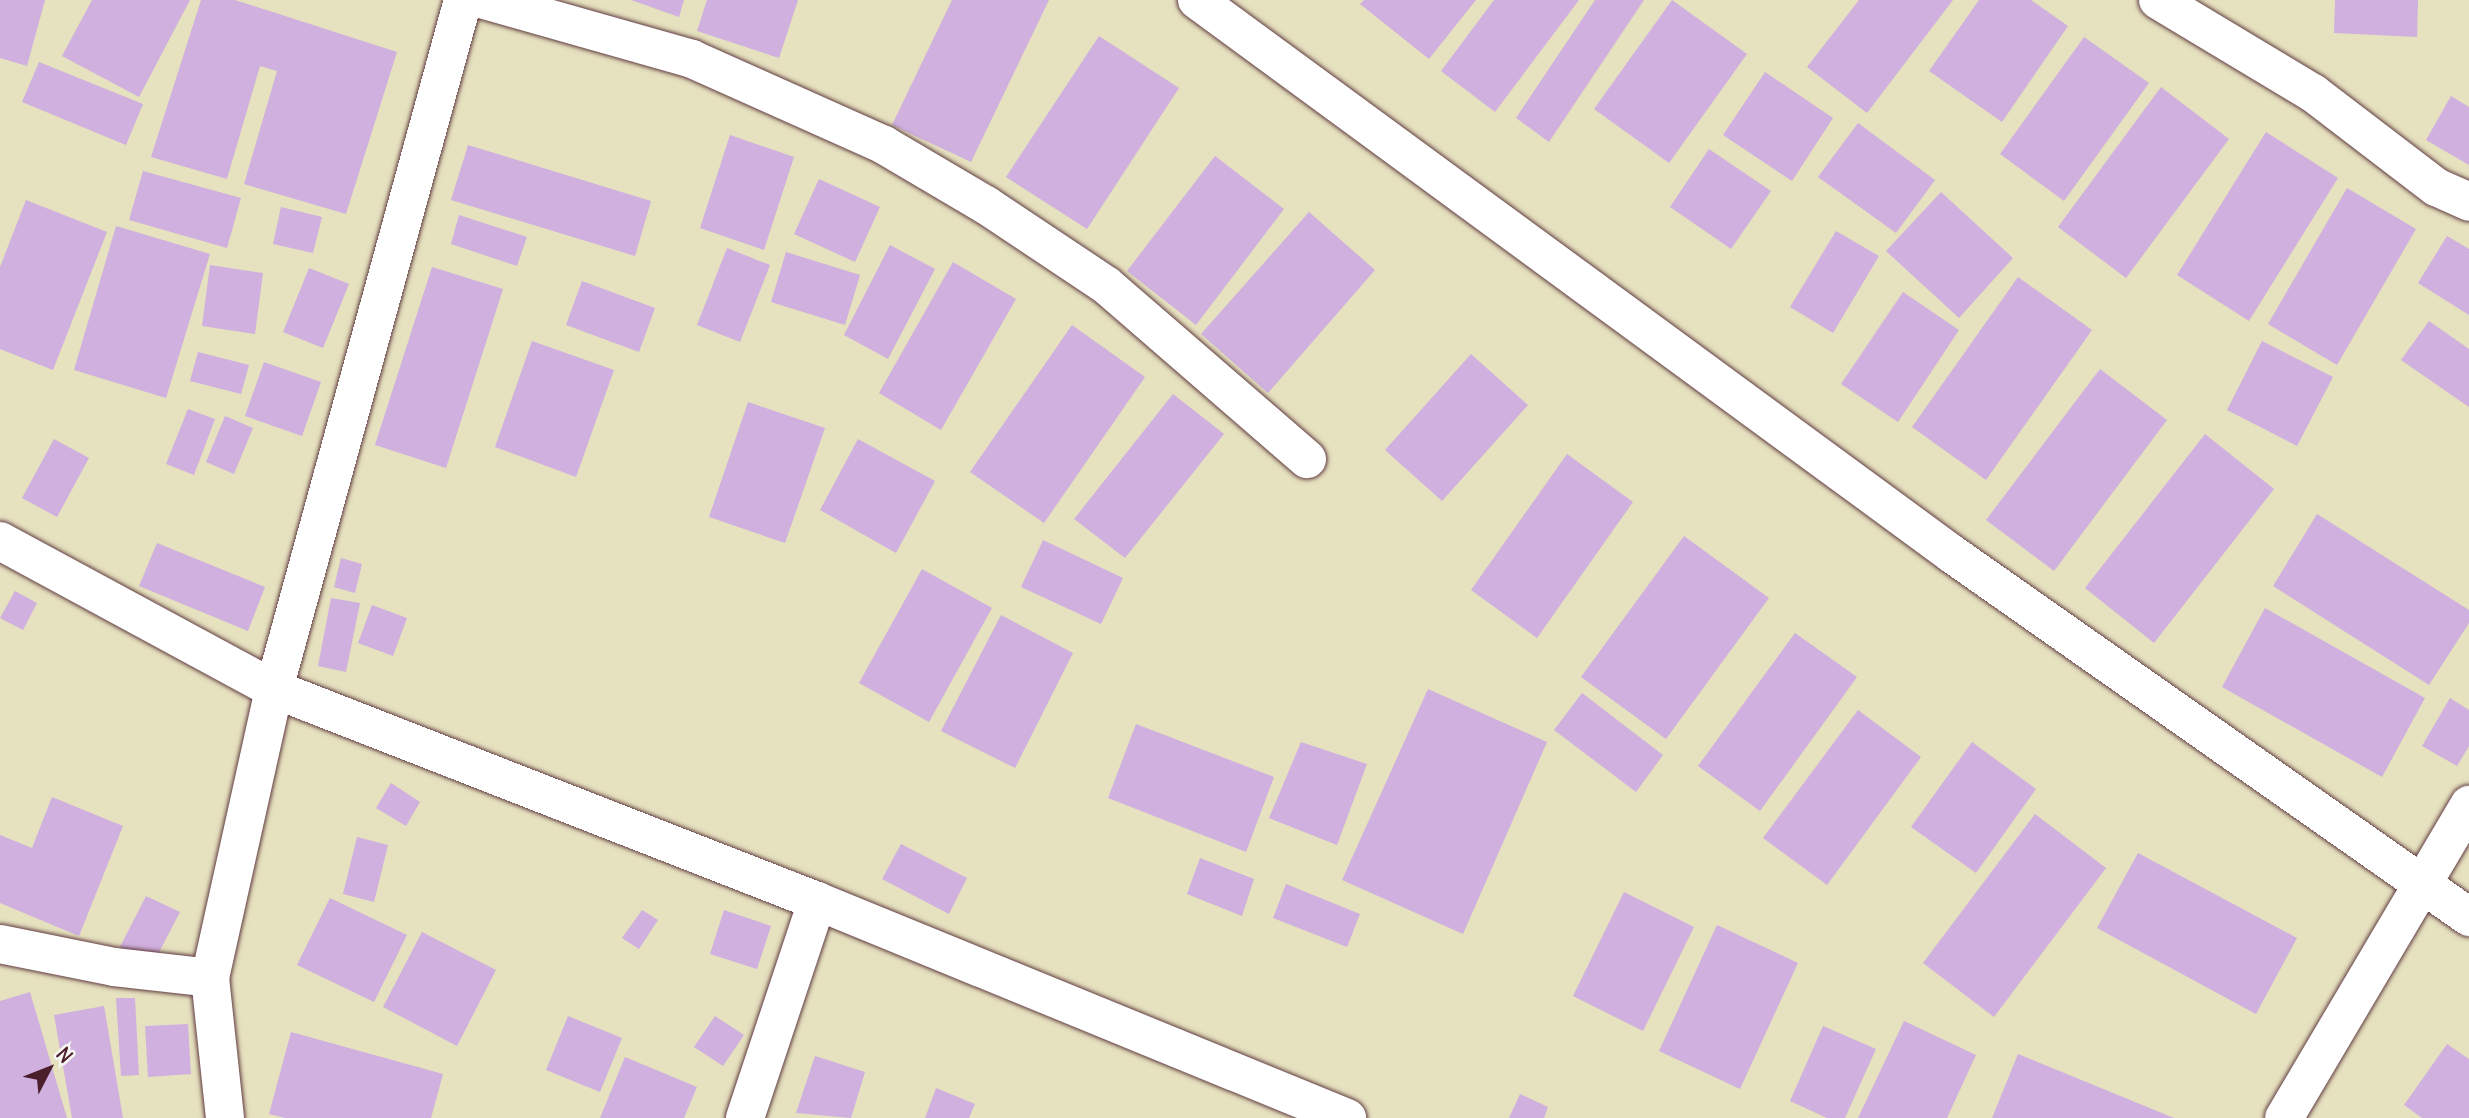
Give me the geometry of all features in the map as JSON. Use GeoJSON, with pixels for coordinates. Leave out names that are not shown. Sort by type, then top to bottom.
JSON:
{"type":"FeatureCollection","features":[{"type":"Feature","properties":{"kind":"street"},"geometry":{"type":"LineString","coordinates":[[225,1118],[210,978],[274,689],[463,0]]}},
{"type":"Feature","properties":{"kind":"street"},"geometry":{"type":"LineString","coordinates":[[484,0],[692,59],[884,145],[986,205],[1106,285],[1307,459]]}},
{"type":"Feature","properties":{"kind":"street"},"geometry":{"type":"LineString","coordinates":[[1197,0],[1952,554],[2469,917]]}},
{"type":"Feature","properties":{"kind":"street"},"geometry":{"type":"LineString","coordinates":[[2158,0],[2313,93],[2436,187],[2469,202]]}},
{"type":"Feature","properties":{"kind":"street"},"geometry":{"type":"LineString","coordinates":[[0,541],[274,689],[817,901],[1347,1118]]}},
{"type":"Feature","properties":{"kind":"street"},"geometry":{"type":"LineString","coordinates":[[2284,1118],[2419,884],[2469,805]]}},
{"type":"Feature","properties":{"kind":"street"},"geometry":{"type":"LineString","coordinates":[[745,1118],[817,901]]}},
{"type":"Feature","properties":{"kind":"street"},"geometry":{"type":"LineString","coordinates":[[0,944],[114,967],[210,978]]}},
{"type":"Feature","properties":{"kind":"building"},"geometry":{"type":"Polygon","coordinates":[[[0,0],[45,0],[27,66],[0,58],[0,0]]]}},
{"type":"Feature","properties":{"kind":"building"},"geometry":{"type":"Polygon","coordinates":[[[92,0],[190,0],[139,97],[62,56],[92,0]]]}},
{"type":"Feature","properties":{"kind":"building"},"geometry":{"type":"Polygon","coordinates":[[[201,0],[235,0],[397,52],[346,214],[244,184],[277,71],[260,66],[227,179],[151,157],[201,0]]]}},
{"type":"Feature","properties":{"kind":"building"},"geometry":{"type":"Polygon","coordinates":[[[631,0],[684,0],[679,17],[631,0]]]}},
{"type":"Feature","properties":{"kind":"building"},"geometry":{"type":"Polygon","coordinates":[[[707,0],[798,0],[779,58],[697,31],[707,0]]]}},
{"type":"Feature","properties":{"kind":"building"},"geometry":{"type":"Polygon","coordinates":[[[952,0],[1049,0],[971,162],[892,125],[952,0]]]}},
{"type":"Feature","properties":{"kind":"building"},"geometry":{"type":"Polygon","coordinates":[[[1364,0],[1476,0],[1429,59],[1360,4],[1364,0]]]}},
{"type":"Feature","properties":{"kind":"building"},"geometry":{"type":"Polygon","coordinates":[[[1494,0],[1579,0],[1495,112],[1441,71],[1494,0]]]}},
{"type":"Feature","properties":{"kind":"building"},"geometry":{"type":"Polygon","coordinates":[[[1595,0],[1644,0],[1549,142],[1516,118],[1595,0]]]}},
{"type":"Feature","properties":{"kind":"building"},"geometry":{"type":"Polygon","coordinates":[[[1672,0],[1747,54],[1669,163],[1594,109],[1672,0]]]}},
{"type":"Feature","properties":{"kind":"building"},"geometry":{"type":"Polygon","coordinates":[[[1859,0],[1953,0],[1867,113],[1807,67],[1859,0]]]}},
{"type":"Feature","properties":{"kind":"building"},"geometry":{"type":"Polygon","coordinates":[[[1979,0],[2031,0],[2068,26],[2002,122],[1929,71],[1979,0]]]}},
{"type":"Feature","properties":{"kind":"building"},"geometry":{"type":"Polygon","coordinates":[[[2335,0],[2418,0],[2417,37],[2334,33],[2335,0]]]}},
{"type":"Feature","properties":{"kind":"building"},"geometry":{"type":"Polygon","coordinates":[[[1099,36],[1179,88],[1087,229],[1006,177],[1099,36]]]}},
{"type":"Feature","properties":{"kind":"building"},"geometry":{"type":"Polygon","coordinates":[[[2084,37],[2149,83],[2064,201],[2000,154],[2084,37]]]}},
{"type":"Feature","properties":{"kind":"building"},"geometry":{"type":"Polygon","coordinates":[[[39,62],[143,104],[126,145],[22,102],[39,62]]]}},
{"type":"Feature","properties":{"kind":"building"},"geometry":{"type":"Polygon","coordinates":[[[1765,72],[1833,118],[1792,181],[1723,135],[1765,72]]]}},
{"type":"Feature","properties":{"kind":"building"},"geometry":{"type":"Polygon","coordinates":[[[2161,87],[2229,139],[2126,278],[2058,227],[2161,87]]]}},
{"type":"Feature","properties":{"kind":"building"},"geometry":{"type":"Polygon","coordinates":[[[2451,96],[2469,107],[2469,165],[2426,140],[2451,96]]]}},
{"type":"Feature","properties":{"kind":"building"},"geometry":{"type":"Polygon","coordinates":[[[1858,123],[1935,180],[1896,233],[1818,177],[1858,123]]]}},
{"type":"Feature","properties":{"kind":"building"},"geometry":{"type":"Polygon","coordinates":[[[2266,132],[2338,178],[2249,321],[2177,275],[2266,132]]]}},
{"type":"Feature","properties":{"kind":"building"},"geometry":{"type":"Polygon","coordinates":[[[730,135],[794,157],[764,250],[700,228],[730,135]]]}},
{"type":"Feature","properties":{"kind":"building"},"geometry":{"type":"Polygon","coordinates":[[[468,145],[651,201],[635,256],[451,200],[468,145]]]}},
{"type":"Feature","properties":{"kind":"building"},"geometry":{"type":"Polygon","coordinates":[[[1709,149],[1771,191],[1731,249],[1670,207],[1709,149]]]}},
{"type":"Feature","properties":{"kind":"building"},"geometry":{"type":"Polygon","coordinates":[[[1215,156],[1284,209],[1196,325],[1127,271],[1215,156]]]}},
{"type":"Feature","properties":{"kind":"building"},"geometry":{"type":"Polygon","coordinates":[[[143,171],[241,198],[227,248],[129,220],[143,171]]]}},
{"type":"Feature","properties":{"kind":"building"},"geometry":{"type":"Polygon","coordinates":[[[819,179],[880,207],[855,262],[794,234],[819,179]]]}},
{"type":"Feature","properties":{"kind":"building"},"geometry":{"type":"Polygon","coordinates":[[[2347,188],[2416,229],[2337,365],[2268,324],[2347,188]]]}},
{"type":"Feature","properties":{"kind":"building"},"geometry":{"type":"Polygon","coordinates":[[[1941,192],[2013,258],[1959,318],[1886,251],[1941,192]]]}},
{"type":"Feature","properties":{"kind":"building"},"geometry":{"type":"Polygon","coordinates":[[[26,200],[107,232],[53,370],[0,349],[0,267],[26,200]]]}},
{"type":"Feature","properties":{"kind":"building"},"geometry":{"type":"Polygon","coordinates":[[[281,207],[322,217],[313,253],[273,244],[281,207]]]}},
{"type":"Feature","properties":{"kind":"building"},"geometry":{"type":"Polygon","coordinates":[[[1309,212],[1375,270],[1268,393],[1201,334],[1309,212]]]}},
{"type":"Feature","properties":{"kind":"building"},"geometry":{"type":"Polygon","coordinates":[[[459,215],[527,237],[517,266],[451,244],[459,215]]]}},
{"type":"Feature","properties":{"kind":"building"},"geometry":{"type":"Polygon","coordinates":[[[116,226],[210,254],[166,398],[74,370],[116,226]]]}},
{"type":"Feature","properties":{"kind":"building"},"geometry":{"type":"Polygon","coordinates":[[[1836,231],[1879,256],[1833,333],[1790,307],[1836,231]]]}},
{"type":"Feature","properties":{"kind":"building"},"geometry":{"type":"Polygon","coordinates":[[[2447,236],[2469,249],[2469,315],[2418,283],[2447,236]]]}},
{"type":"Feature","properties":{"kind":"building"},"geometry":{"type":"Polygon","coordinates":[[[890,245],[935,269],[888,359],[844,335],[890,245]]]}},
{"type":"Feature","properties":{"kind":"building"},"geometry":{"type":"Polygon","coordinates":[[[727,248],[770,265],[740,342],[697,325],[727,248]]]}},
{"type":"Feature","properties":{"kind":"building"},"geometry":{"type":"Polygon","coordinates":[[[786,252],[860,275],[845,325],[771,302],[786,252]]]}},
{"type":"Feature","properties":{"kind":"building"},"geometry":{"type":"Polygon","coordinates":[[[953,262],[1016,299],[941,430],[879,393],[953,262]]]}},
{"type":"Feature","properties":{"kind":"building"},"geometry":{"type":"Polygon","coordinates":[[[210,265],[263,273],[255,334],[202,326],[210,265]]]}},
{"type":"Feature","properties":{"kind":"building"},"geometry":{"type":"Polygon","coordinates":[[[432,267],[503,289],[446,468],[375,445],[432,267]]]}},
{"type":"Feature","properties":{"kind":"building"},"geometry":{"type":"Polygon","coordinates":[[[309,268],[349,284],[323,348],[283,332],[309,268]]]}},
{"type":"Feature","properties":{"kind":"building"},"geometry":{"type":"Polygon","coordinates":[[[2018,277],[2092,330],[1986,480],[1912,427],[2018,277]]]}},
{"type":"Feature","properties":{"kind":"building"},"geometry":{"type":"Polygon","coordinates":[[[582,281],[655,308],[639,352],[566,325],[582,281]]]}},
{"type":"Feature","properties":{"kind":"building"},"geometry":{"type":"Polygon","coordinates":[[[1903,292],[1959,330],[1898,422],[1841,384],[1903,292]]]}},
{"type":"Feature","properties":{"kind":"building"},"geometry":{"type":"Polygon","coordinates":[[[2429,321],[2469,349],[2469,407],[2401,360],[2429,321]]]}},
{"type":"Feature","properties":{"kind":"building"},"geometry":{"type":"Polygon","coordinates":[[[1072,325],[1145,377],[1044,523],[970,472],[1072,325]]]}},
{"type":"Feature","properties":{"kind":"building"},"geometry":{"type":"Polygon","coordinates":[[[532,341],[614,370],[576,477],[495,447],[532,341]]]}},
{"type":"Feature","properties":{"kind":"building"},"geometry":{"type":"Polygon","coordinates":[[[2262,341],[2333,377],[2297,446],[2227,410],[2262,341]]]}},
{"type":"Feature","properties":{"kind":"building"},"geometry":{"type":"Polygon","coordinates":[[[198,352],[249,365],[241,394],[190,381],[198,352]]]}},
{"type":"Feature","properties":{"kind":"building"},"geometry":{"type":"Polygon","coordinates":[[[1471,354],[1528,405],[1442,501],[1385,450],[1471,354]]]}},
{"type":"Feature","properties":{"kind":"building"},"geometry":{"type":"Polygon","coordinates":[[[264,362],[321,382],[302,436],[245,416],[264,362]]]}},
{"type":"Feature","properties":{"kind":"building"},"geometry":{"type":"Polygon","coordinates":[[[2100,369],[2167,420],[2054,571],[1986,520],[2100,369]]]}},
{"type":"Feature","properties":{"kind":"building"},"geometry":{"type":"Polygon","coordinates":[[[1173,394],[1224,434],[1125,558],[1074,519],[1173,394]]]}},
{"type":"Feature","properties":{"kind":"building"},"geometry":{"type":"Polygon","coordinates":[[[748,402],[825,428],[785,543],[709,517],[748,402]]]}},
{"type":"Feature","properties":{"kind":"building"},"geometry":{"type":"Polygon","coordinates":[[[188,409],[215,419],[194,475],[166,464],[188,409]]]}},
{"type":"Feature","properties":{"kind":"building"},"geometry":{"type":"Polygon","coordinates":[[[225,416],[253,428],[234,474],[206,462],[225,416]]]}},
{"type":"Feature","properties":{"kind":"building"},"geometry":{"type":"Polygon","coordinates":[[[2205,434],[2274,489],[2154,643],[2085,588],[2205,434]]]}},
{"type":"Feature","properties":{"kind":"building"},"geometry":{"type":"Polygon","coordinates":[[[54,439],[89,458],[57,517],[22,498],[54,439]]]}},
{"type":"Feature","properties":{"kind":"building"},"geometry":{"type":"Polygon","coordinates":[[[858,439],[935,481],[896,553],[820,510],[858,439]]]}},
{"type":"Feature","properties":{"kind":"building"},"geometry":{"type":"Polygon","coordinates":[[[1567,454],[1633,502],[1537,638],[1471,590],[1567,454]]]}},
{"type":"Feature","properties":{"kind":"building"},"geometry":{"type":"Polygon","coordinates":[[[2317,514],[2469,610],[2469,623],[2429,685],[2273,586],[2317,514]]]}},
{"type":"Feature","properties":{"kind":"building"},"geometry":{"type":"Polygon","coordinates":[[[1684,536],[1769,598],[1666,739],[1581,677],[1684,536]]]}},
{"type":"Feature","properties":{"kind":"building"},"geometry":{"type":"Polygon","coordinates":[[[1043,540],[1123,578],[1101,624],[1021,587],[1043,540]]]}},
{"type":"Feature","properties":{"kind":"building"},"geometry":{"type":"Polygon","coordinates":[[[157,543],[265,587],[248,631],[139,586],[157,543]]]}},
{"type":"Feature","properties":{"kind":"building"},"geometry":{"type":"Polygon","coordinates":[[[341,558],[362,564],[355,593],[334,587],[341,558]]]}},
{"type":"Feature","properties":{"kind":"building"},"geometry":{"type":"Polygon","coordinates":[[[922,569],[992,608],[929,722],[859,683],[922,569]]]}},
{"type":"Feature","properties":{"kind":"building"},"geometry":{"type":"Polygon","coordinates":[[[15,591],[37,603],[23,630],[0,618],[15,591]]]}},
{"type":"Feature","properties":{"kind":"building"},"geometry":{"type":"Polygon","coordinates":[[[331,598],[360,603],[346,672],[318,666],[331,598]]]}},
{"type":"Feature","properties":{"kind":"building"},"geometry":{"type":"Polygon","coordinates":[[[372,605],[407,618],[393,656],[358,643],[372,605]]]}},
{"type":"Feature","properties":{"kind":"building"},"geometry":{"type":"Polygon","coordinates":[[[2265,608],[2425,698],[2382,777],[2222,687],[2265,608]]]}},
{"type":"Feature","properties":{"kind":"building"},"geometry":{"type":"Polygon","coordinates":[[[1001,615],[1073,653],[1015,768],[941,731],[1001,615]]]}},
{"type":"Feature","properties":{"kind":"building"},"geometry":{"type":"Polygon","coordinates":[[[1795,633],[1857,677],[1760,811],[1698,766],[1795,633]]]}},
{"type":"Feature","properties":{"kind":"building"},"geometry":{"type":"Polygon","coordinates":[[[1428,689],[1547,742],[1463,934],[1342,880],[1428,689]]]}},
{"type":"Feature","properties":{"kind":"building"},"geometry":{"type":"Polygon","coordinates":[[[1582,693],[1663,755],[1636,792],[1554,730],[1582,693]]]}},
{"type":"Feature","properties":{"kind":"building"},"geometry":{"type":"Polygon","coordinates":[[[2450,698],[2469,710],[2469,746],[2457,766],[2422,746],[2450,698]]]}},
{"type":"Feature","properties":{"kind":"building"},"geometry":{"type":"Polygon","coordinates":[[[1858,710],[1921,757],[1827,885],[1763,838],[1858,710]]]}},
{"type":"Feature","properties":{"kind":"building"},"geometry":{"type":"Polygon","coordinates":[[[1136,724],[1274,777],[1246,852],[1108,798],[1136,724]]]}},
{"type":"Feature","properties":{"kind":"building"},"geometry":{"type":"Polygon","coordinates":[[[1301,742],[1367,764],[1337,845],[1269,818],[1301,742]]]}},
{"type":"Feature","properties":{"kind":"building"},"geometry":{"type":"Polygon","coordinates":[[[1972,742],[2036,789],[1976,873],[1911,827],[1972,742]]]}},
{"type":"Feature","properties":{"kind":"building"},"geometry":{"type":"Polygon","coordinates":[[[391,783],[420,802],[406,826],[376,808],[391,783]]]}},
{"type":"Feature","properties":{"kind":"building"},"geometry":{"type":"Polygon","coordinates":[[[52,797],[123,826],[79,936],[0,903],[0,835],[32,848],[52,797]]]}},
{"type":"Feature","properties":{"kind":"building"},"geometry":{"type":"Polygon","coordinates":[[[2035,814],[2106,868],[1994,1017],[1923,963],[2035,814]]]}},
{"type":"Feature","properties":{"kind":"building"},"geometry":{"type":"Polygon","coordinates":[[[357,837],[388,845],[374,902],[343,894],[357,837]]]}},
{"type":"Feature","properties":{"kind":"building"},"geometry":{"type":"Polygon","coordinates":[[[901,844],[967,878],[949,914],[882,879],[901,844]]]}},
{"type":"Feature","properties":{"kind":"building"},"geometry":{"type":"Polygon","coordinates":[[[2138,853],[2297,938],[2256,1014],[2097,928],[2138,853]]]}},
{"type":"Feature","properties":{"kind":"building"},"geometry":{"type":"Polygon","coordinates":[[[1200,858],[1254,879],[1242,916],[1187,894],[1200,858]]]}},
{"type":"Feature","properties":{"kind":"building"},"geometry":{"type":"Polygon","coordinates":[[[1286,884],[1360,914],[1347,947],[1273,918],[1286,884]]]}},
{"type":"Feature","properties":{"kind":"building"},"geometry":{"type":"Polygon","coordinates":[[[1624,892],[1694,927],[1643,1031],[1573,996],[1624,892]]]}},
{"type":"Feature","properties":{"kind":"building"},"geometry":{"type":"Polygon","coordinates":[[[146,896],[180,912],[153,964],[120,947],[146,896]]]}},
{"type":"Feature","properties":{"kind":"building"},"geometry":{"type":"Polygon","coordinates":[[[330,898],[407,935],[374,1002],[297,965],[330,898]]]}},
{"type":"Feature","properties":{"kind":"building"},"geometry":{"type":"Polygon","coordinates":[[[642,910],[658,920],[639,949],[622,938],[642,910]]]}},
{"type":"Feature","properties":{"kind":"building"},"geometry":{"type":"Polygon","coordinates":[[[724,910],[771,926],[757,969],[710,954],[724,910]]]}},
{"type":"Feature","properties":{"kind":"building"},"geometry":{"type":"Polygon","coordinates":[[[1717,925],[1798,963],[1740,1089],[1659,1051],[1717,925]]]}},
{"type":"Feature","properties":{"kind":"building"},"geometry":{"type":"Polygon","coordinates":[[[422,932],[496,970],[457,1046],[383,1007],[422,932]]]}},
{"type":"Feature","properties":{"kind":"building"},"geometry":{"type":"Polygon","coordinates":[[[30,992],[67,1118],[0,1118],[0,1001],[30,992]]]}},
{"type":"Feature","properties":{"kind":"building"},"geometry":{"type":"Polygon","coordinates":[[[116,998],[135,998],[139,1075],[121,1076],[116,998]]]}},
{"type":"Feature","properties":{"kind":"building"},"geometry":{"type":"Polygon","coordinates":[[[104,1006],[123,1118],[72,1118],[54,1015],[104,1006]]]}},
{"type":"Feature","properties":{"kind":"building"},"geometry":{"type":"Polygon","coordinates":[[[568,1016],[622,1038],[600,1092],[546,1070],[568,1016]]]}},
{"type":"Feature","properties":{"kind":"building"},"geometry":{"type":"Polygon","coordinates":[[[715,1016],[744,1035],[723,1066],[694,1047],[715,1016]]]}},
{"type":"Feature","properties":{"kind":"building"},"geometry":{"type":"Polygon","coordinates":[[[1904,1021],[1976,1055],[1947,1118],[1858,1118],[1904,1021]]]}},
{"type":"Feature","properties":{"kind":"building"},"geometry":{"type":"Polygon","coordinates":[[[188,1024],[191,1074],[148,1077],[145,1026],[188,1024]]]}},
{"type":"Feature","properties":{"kind":"building"},"geometry":{"type":"Polygon","coordinates":[[[1823,1026],[1876,1049],[1845,1118],[1827,1118],[1790,1101],[1823,1026]]]}},
{"type":"Feature","properties":{"kind":"building"},"geometry":{"type":"Polygon","coordinates":[[[291,1032],[443,1074],[431,1118],[285,1118],[269,1114],[291,1032]]]}},
{"type":"Feature","properties":{"kind":"building"},"geometry":{"type":"Polygon","coordinates":[[[2447,1044],[2469,1059],[2469,1118],[2422,1118],[2404,1105],[2447,1044]]]}},
{"type":"Feature","properties":{"kind":"building"},"geometry":{"type":"Polygon","coordinates":[[[2018,1054],[2174,1118],[1992,1118],[2018,1054]]]}},
{"type":"Feature","properties":{"kind":"building"},"geometry":{"type":"Polygon","coordinates":[[[815,1056],[865,1072],[851,1118],[796,1113],[815,1056]]]}},
{"type":"Feature","properties":{"kind":"building"},"geometry":{"type":"Polygon","coordinates":[[[625,1057],[697,1087],[684,1118],[600,1118],[625,1057]]]}},
{"type":"Feature","properties":{"kind":"building"},"geometry":{"type":"Polygon","coordinates":[[[936,1088],[975,1104],[969,1118],[925,1118],[936,1088]]]}},
{"type":"Feature","properties":{"kind":"building"},"geometry":{"type":"Polygon","coordinates":[[[1520,1094],[1548,1107],[1544,1118],[1509,1118],[1520,1094]]]}}]}
